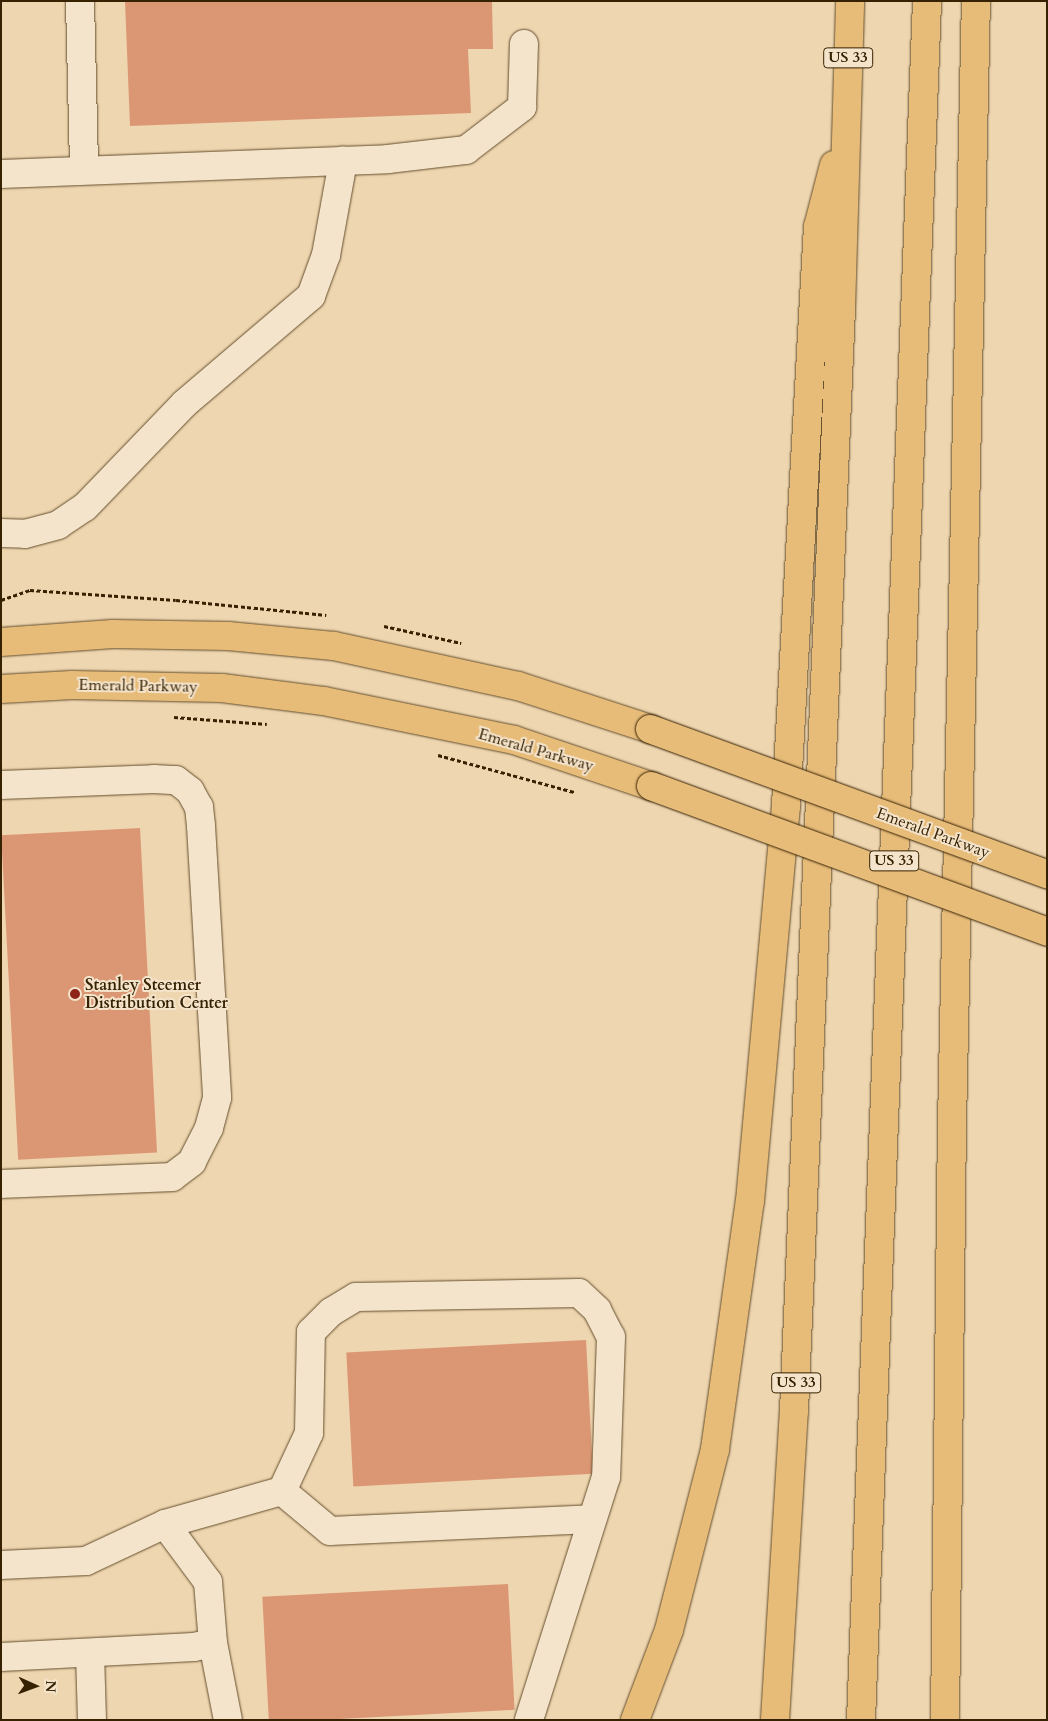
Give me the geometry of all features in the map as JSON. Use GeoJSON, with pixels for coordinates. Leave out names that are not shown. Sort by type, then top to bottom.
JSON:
{"type":"FeatureCollection","features":[{"type":"Feature","properties":{"kind":"main road","name":"US 33"},"geometry":{"type":"LineString","coordinates":[[776,1720],[795,1391],[850,1]]}},
{"type":"Feature","properties":{"kind":"main road","name":"US 33"},"geometry":{"type":"LineString","coordinates":[[861,1720],[927,1]]}},
{"type":"Feature","properties":{"kind":"main road"},"geometry":{"type":"LineString","coordinates":[[945,1720],[953,1114],[976,1]]}},
{"type":"Feature","properties":{"kind":"main road"},"geometry":{"type":"LineString","coordinates":[[635,1720],[669,1630],[715,1449],[750,1201],[786,806],[818,227],[846,115]]}},
{"type":"Feature","properties":{"kind":"main road","name":"Emerald Parkway"},"geometry":{"type":"LineString","coordinates":[[1,642],[113,634],[228,636],[334,646],[518,686],[650,730],[1047,874]]}},
{"type":"Feature","properties":{"kind":"main road","name":"Emerald Parkway"},"geometry":{"type":"LineString","coordinates":[[1,688],[72,685],[212,688],[324,700],[514,740],[651,786],[1047,932]]}},
{"type":"Feature","properties":{"kind":"street"},"geometry":{"type":"LineString","coordinates":[[80,1],[84,170]]}},
{"type":"Feature","properties":{"kind":"street"},"geometry":{"type":"LineString","coordinates":[[1,174],[343,161],[466,150],[522,107],[524,44]]}},
{"type":"Feature","properties":{"kind":"street"},"geometry":{"type":"LineString","coordinates":[[1,533],[25,534],[58,525],[85,507],[184,404],[311,296],[326,255],[343,161]]}},
{"type":"Feature","properties":{"kind":"street"},"geometry":{"type":"LineString","coordinates":[[1,785],[154,779],[176,780],[190,791],[199,807],[201,826],[217,1098],[209,1128],[192,1162],[172,1177],[1,1184]]}},
{"type":"Feature","properties":{"kind":"street"},"geometry":{"type":"LineString","coordinates":[[1,1565],[86,1561],[165,1524],[282,1491],[309,1433],[311,1332],[331,1312],[356,1297],[579,1293],[597,1310],[611,1337],[606,1477],[529,1720]]}},
{"type":"Feature","properties":{"kind":"street"},"geometry":{"type":"LineString","coordinates":[[282,1491],[330,1531],[592,1519]]}},
{"type":"Feature","properties":{"kind":"street"},"geometry":{"type":"LineString","coordinates":[[165,1524],[208,1582],[213,1643],[228,1720]]}},
{"type":"Feature","properties":{"kind":"street"},"geometry":{"type":"LineString","coordinates":[[1,1658],[213,1643]]}},
{"type":"Feature","properties":{"kind":"street"},"geometry":{"type":"LineString","coordinates":[[90,1653],[92,1720]]}},
{"type":"Feature","properties":{"kind":"path"},"geometry":{"type":"LineString","coordinates":[[166,716],[274,725]]}},
{"type":"Feature","properties":{"kind":"path"},"geometry":{"type":"LineString","coordinates":[[430,753],[488,766],[578,793]]}},
{"type":"Feature","properties":{"kind":"building"},"geometry":{"type":"Polygon","coordinates":[[[125,1],[492,1],[493,49],[468,49],[471,113],[130,126],[125,1]]]}},
{"type":"Feature","properties":{"kind":"building","name":"Stanley Steemer Distribution Center"},"geometry":{"type":"Polygon","coordinates":[[[140,828],[157,1153],[18,1160],[1,835],[140,828]]]}},
{"type":"Feature","properties":{"kind":"building"},"geometry":{"type":"Polygon","coordinates":[[[586,1340],[593,1474],[353,1486],[346,1353],[586,1340]]]}},
{"type":"Feature","properties":{"kind":"building"},"geometry":{"type":"Polygon","coordinates":[[[508,1584],[515,1710],[320,1720],[269,1720],[262,1597],[508,1584]]]}},
{"type":"Feature","properties":{"kind":"place","name":"Stanley Steemer Distribution Center"},"geometry":{"type":"Point","coordinates":[75,994]}}]}
